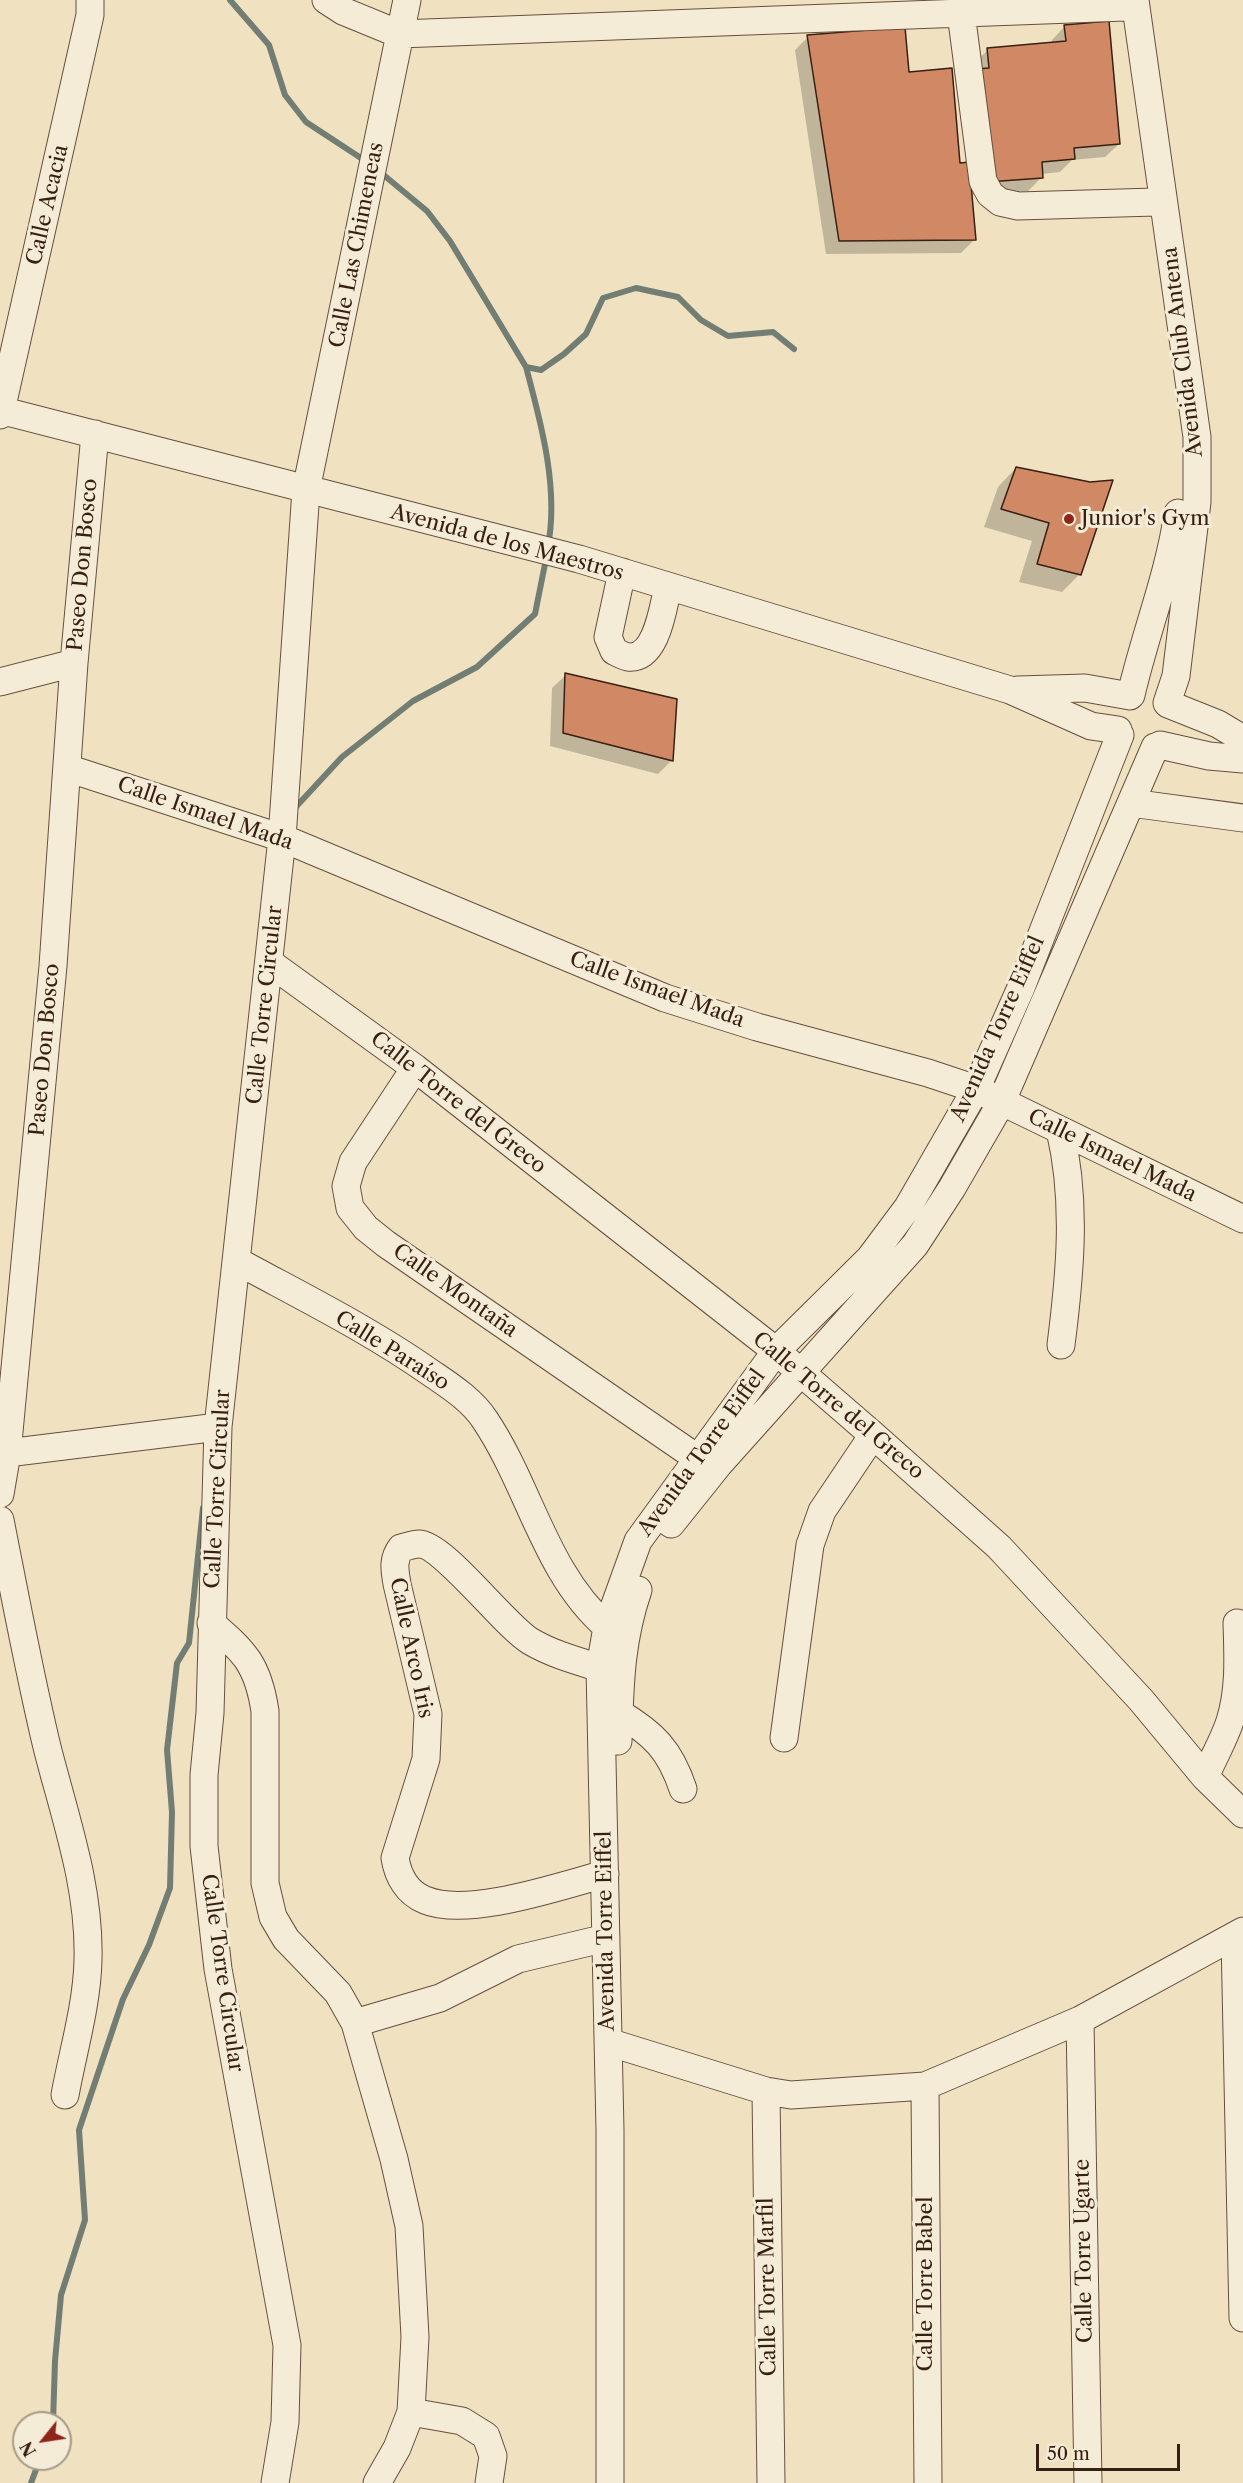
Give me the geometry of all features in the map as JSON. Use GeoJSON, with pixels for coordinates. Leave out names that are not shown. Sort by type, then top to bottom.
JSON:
{"type":"FeatureCollection","features":[{"type":"Feature","properties":{"kind":"street","name":"Calle Acacia"},"geometry":{"type":"LineString","coordinates":[[1,412],[90,15],[90,0]]}},
{"type":"Feature","properties":{"kind":"street"},"geometry":{"type":"LineString","coordinates":[[326,0],[343,10],[399,34],[961,13],[1128,2]]}},
{"type":"Feature","properties":{"kind":"street","name":"Calle Las Chimeneas"},"geometry":{"type":"LineString","coordinates":[[306,490],[406,0]]}},
{"type":"Feature","properties":{"kind":"street","name":"Avenida Club Antena"},"geometry":{"type":"LineString","coordinates":[[1128,2],[1179,392],[1180,501],[1173,548],[1139,661],[1131,696]]}},
{"type":"Feature","properties":{"kind":"street","name":"Avenida Club Antena"},"geometry":{"type":"LineString","coordinates":[[1128,2],[1197,437],[1197,502],[1176,676],[1168,703]]}},
{"type":"Feature","properties":{"kind":"street"},"geometry":{"type":"LineString","coordinates":[[961,13],[978,154],[983,181],[990,194],[1000,202],[1018,206],[1155,202]]}},
{"type":"Feature","properties":{"kind":"street","name":"Avenida de los Maestros"},"geometry":{"type":"LineString","coordinates":[[1,412],[95,434],[579,559],[1010,690],[1091,726],[1119,733]]}},
{"type":"Feature","properties":{"kind":"street","name":"Paseo Don Bosco"},"geometry":{"type":"LineString","coordinates":[[0,1494],[7,1453],[53,966],[74,663],[95,434]]}},
{"type":"Feature","properties":{"kind":"street","name":"Calle Torre Circular"},"geometry":{"type":"LineString","coordinates":[[275,2483],[285,2422],[287,2345],[218,1969],[204,1846],[204,1775],[210,1713],[218,1427],[282,838],[306,490]]}},
{"type":"Feature","properties":{"kind":"street"},"geometry":{"type":"LineString","coordinates":[[622,572],[608,637],[614,651],[627,657],[642,655],[651,645],[668,586]]}},
{"type":"Feature","properties":{"kind":"street"},"geometry":{"type":"LineString","coordinates":[[0,682],[74,663]]}},
{"type":"Feature","properties":{"kind":"street","name":"Avenida de los Maestros"},"geometry":{"type":"LineString","coordinates":[[1010,690],[1085,688],[1131,696]]}},
{"type":"Feature","properties":{"kind":"street"},"geometry":{"type":"LineString","coordinates":[[1243,739],[1218,724],[1150,693],[1131,696],[1118,711],[1119,733],[1136,748],[1158,746],[1209,756],[1243,759]]}},
{"type":"Feature","properties":{"kind":"street"},"geometry":{"type":"LineString","coordinates":[[1158,746],[1172,731],[1172,712],[1168,703]]}},
{"type":"Feature","properties":{"kind":"street","name":"Avenida Torre Eiffel"},"geometry":{"type":"LineString","coordinates":[[626,2483],[618,2045],[606,1938],[604,1874],[600,1668],[607,1627],[638,1541],[776,1351],[870,1257],[908,1207],[976,1089],[1020,990],[1119,733]]}},
{"type":"Feature","properties":{"kind":"street","name":"Avenida Torre Eiffel"},"geometry":{"type":"LineString","coordinates":[[610,2483],[618,2045],[619,1713],[621,1659],[630,1614],[649,1555],[719,1464],[915,1245],[952,1188],[1001,1103],[1158,746]]}},
{"type":"Feature","properties":{"kind":"street","name":"Calle Ismael Mada"},"geometry":{"type":"LineString","coordinates":[[67,768],[282,838],[665,998],[768,1030],[928,1073],[976,1089],[1243,1219]]}},
{"type":"Feature","properties":{"kind":"street"},"geometry":{"type":"LineString","coordinates":[[1131,803],[1243,818]]}},
{"type":"Feature","properties":{"kind":"street","name":"Calle Torre del Greco"},"geometry":{"type":"LineString","coordinates":[[270,963],[415,1068],[776,1351],[873,1435],[999,1547],[1141,1700],[1205,1777],[1243,1814]]}},
{"type":"Feature","properties":{"kind":"street","name":"Calle Montaña"},"geometry":{"type":"LineString","coordinates":[[415,1068],[353,1162],[346,1186],[350,1208],[366,1228],[386,1244],[697,1458]]}},
{"type":"Feature","properties":{"kind":"street"},"geometry":{"type":"LineString","coordinates":[[1060,1130],[1067,1158],[1071,1244],[1060,1345]]}},
{"type":"Feature","properties":{"kind":"street","name":"Calle Paraíso"},"geometry":{"type":"LineString","coordinates":[[237,1261],[394,1346],[462,1395],[484,1419],[509,1461],[534,1518],[560,1567],[589,1611],[607,1627]]}},
{"type":"Feature","properties":{"kind":"street"},"geometry":{"type":"LineString","coordinates":[[7,1453],[218,1427]]}},
{"type":"Feature","properties":{"kind":"street"},"geometry":{"type":"LineString","coordinates":[[784,1738],[810,1545],[822,1511],[873,1435]]}},
{"type":"Feature","properties":{"kind":"street"},"geometry":{"type":"LineString","coordinates":[[0,1520],[34,1688],[71,1830],[85,1899],[88,1961],[65,2094]]}},
{"type":"Feature","properties":{"kind":"street","name":"Calle Arco Iris"},"geometry":{"type":"LineString","coordinates":[[600,1668],[563,1656],[530,1641],[502,1619],[473,1585],[434,1549],[420,1544],[401,1548],[396,1555],[394,1568],[397,1584],[428,1714],[426,1759],[395,1858],[398,1873],[403,1881],[409,1890],[425,1900],[450,1905],[494,1902],[604,1874]]}},
{"type":"Feature","properties":{"kind":"street"},"geometry":{"type":"LineString","coordinates":[[211,1623],[233,1641],[250,1662],[261,1684],[265,1711],[265,1883],[273,1917],[286,1939],[338,1993],[355,2023],[394,2159],[409,2226],[415,2337],[411,2412],[398,2448],[377,2483]]}},
{"type":"Feature","properties":{"kind":"street"},"geometry":{"type":"LineString","coordinates":[[1205,1777],[1230,1721],[1238,1666],[1237,1623]]}},
{"type":"Feature","properties":{"kind":"street"},"geometry":{"type":"LineString","coordinates":[[619,1713],[640,1725],[666,1751],[676,1769],[682,1789]]}},
{"type":"Feature","properties":{"kind":"street"},"geometry":{"type":"LineString","coordinates":[[618,2045],[766,2091],[791,2095],[925,2086],[1080,2020],[1239,1934],[1243,2318]]}},
{"type":"Feature","properties":{"kind":"street"},"geometry":{"type":"LineString","coordinates":[[355,2023],[440,1998],[518,1959],[606,1938]]}},
{"type":"Feature","properties":{"kind":"street","name":"Calle Torre Ugarte"},"geometry":{"type":"LineString","coordinates":[[1080,2020],[1088,2483]]}},
{"type":"Feature","properties":{"kind":"street","name":"Calle Torre Babel"},"geometry":{"type":"LineString","coordinates":[[925,2086],[928,2483]]}},
{"type":"Feature","properties":{"kind":"street","name":"Calle Torre Marfil"},"geometry":{"type":"LineString","coordinates":[[766,2091],[771,2483]]}},
{"type":"Feature","properties":{"kind":"street"},"geometry":{"type":"LineString","coordinates":[[411,2412],[462,2421],[486,2436],[493,2456],[489,2483]]}},
{"type":"Feature","properties":{"kind":"building"},"geometry":{"type":"Polygon","coordinates":[[[1109,21],[1120,144],[1074,148],[1075,159],[1042,162],[1043,178],[987,182],[976,69],[989,68],[987,48],[1066,41],[1064,25],[1109,21]]]}},
{"type":"Feature","properties":{"kind":"building"},"geometry":{"type":"Polygon","coordinates":[[[905,27],[909,72],[952,68],[960,163],[969,162],[976,240],[839,241],[807,35],[905,27]]]}},
{"type":"Feature","properties":{"kind":"building","name":"Junior's Gym"},"geometry":{"type":"Polygon","coordinates":[[[1016,467],[1090,482],[1113,480],[1081,575],[1037,564],[1049,523],[1001,509],[1016,467]]]}},
{"type":"Feature","properties":{"kind":"building"},"geometry":{"type":"Polygon","coordinates":[[[565,673],[677,699],[673,761],[563,733],[565,673]]]}},
{"type":"Feature","properties":{"kind":"waterway"},"geometry":{"type":"LineString","coordinates":[[230,0],[269,45],[285,95],[306,122],[367,162]]}},
{"type":"Feature","properties":{"kind":"waterway"},"geometry":{"type":"LineString","coordinates":[[380,172],[427,211],[450,241],[526,367],[541,370],[564,354],[586,334],[603,298],[636,288],[678,297],[701,320],[728,336],[773,332],[794,349]]}},
{"type":"Feature","properties":{"kind":"waterway"},"geometry":{"type":"LineString","coordinates":[[526,367],[547,456],[550,479],[551,524],[548,546]]}},
{"type":"Feature","properties":{"kind":"waterway"},"geometry":{"type":"LineString","coordinates":[[293,810],[342,757],[413,701],[477,667],[535,614],[546,559]]}},
{"type":"Feature","properties":{"kind":"waterway"},"geometry":{"type":"LineString","coordinates":[[53,2411],[61,2295],[85,2220],[79,2130],[123,1999],[149,1945],[170,1888],[172,1812],[167,1750],[177,1663],[189,1643],[203,1508]]}},
{"type":"Feature","properties":{"kind":"waterway"},"geometry":{"type":"LineString","coordinates":[[31,2483],[36,2471]]}},
{"type":"Feature","properties":{"kind":"place","name":"Junior's Gym"},"geometry":{"type":"Point","coordinates":[1069,519]}}]}
